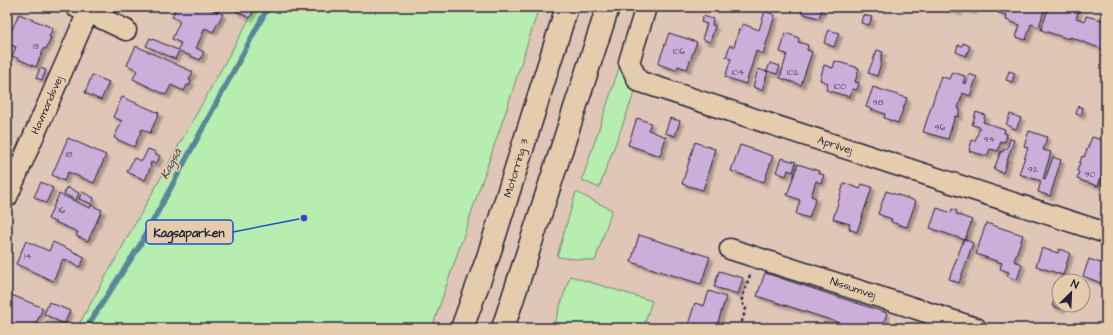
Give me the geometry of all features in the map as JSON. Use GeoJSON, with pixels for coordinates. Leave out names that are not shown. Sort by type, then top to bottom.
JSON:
{"type":"FeatureCollection","features":[{"type":"Feature","properties":{"kind":"highway","name":"Motorring 3"},"geometry":{"type":"LineString","coordinates":[[462,328],[488,257],[567,7]]}},
{"type":"Feature","properties":{"kind":"highway"},"geometry":{"type":"LineString","coordinates":[[503,328],[608,7]]}},
{"type":"Feature","properties":{"kind":"street","name":"Aprilvej"},"geometry":{"type":"LineString","coordinates":[[646,7],[629,62],[638,81],[1106,233]]}},
{"type":"Feature","properties":{"kind":"street","name":"Havmandsvej"},"geometry":{"type":"LineString","coordinates":[[7,197],[82,10],[126,30]]}},
{"type":"Feature","properties":{"kind":"street","name":"Nissumvej"},"geometry":{"type":"LineString","coordinates":[[730,248],[976,328]]}},
{"type":"Feature","properties":{"kind":"path"},"geometry":{"type":"LineString","coordinates":[[740,328],[746,308],[741,302],[756,257]]}},
{"type":"Feature","properties":{"kind":"green space"},"geometry":{"type":"Polygon","coordinates":[[[256,7],[539,7],[507,108],[432,328],[77,328],[256,7]]]}},
{"type":"Feature","properties":{"kind":"green space"},"geometry":{"type":"Polygon","coordinates":[[[622,59],[635,91],[599,188],[582,180],[622,59]]]}},
{"type":"Feature","properties":{"kind":"green space"},"geometry":{"type":"Polygon","coordinates":[[[576,192],[612,210],[595,261],[557,257],[576,192]]]}},
{"type":"Feature","properties":{"kind":"green space"},"geometry":{"type":"Polygon","coordinates":[[[570,276],[652,301],[643,328],[553,328],[570,276]]]}},
{"type":"Feature","properties":{"kind":"building"},"geometry":{"type":"Polygon","coordinates":[[[176,7],[205,7],[223,14],[213,32],[205,28],[196,48],[204,52],[200,60],[179,51],[175,59],[146,46],[150,38],[178,50],[181,43],[172,39],[180,21],[172,17],[176,7]]]}},
{"type":"Feature","properties":{"kind":"building"},"geometry":{"type":"Polygon","coordinates":[[[236,7],[255,7],[250,18],[234,10],[236,7]]]}},
{"type":"Feature","properties":{"kind":"building"},"geometry":{"type":"Polygon","coordinates":[[[803,7],[823,7],[819,18],[801,13],[803,7]]]}},
{"type":"Feature","properties":{"kind":"building"},"geometry":{"type":"Polygon","coordinates":[[[941,7],[960,7],[958,12],[941,7]]]}},
{"type":"Feature","properties":{"kind":"building"},"geometry":{"type":"Polygon","coordinates":[[[960,7],[974,7],[973,11],[960,7]]]}},
{"type":"Feature","properties":{"kind":"building"},"geometry":{"type":"Polygon","coordinates":[[[1000,7],[1045,7],[1039,27],[1031,24],[1026,40],[1016,37],[1020,25],[1006,20],[1007,15],[998,13],[1000,7]]]}},
{"type":"Feature","properties":{"kind":"building"},"geometry":{"type":"Polygon","coordinates":[[[1049,7],[1067,7],[1079,11],[1076,18],[1085,21],[1086,16],[1106,21],[1106,61],[1102,60],[1105,50],[1070,37],[1069,39],[1041,30],[1049,7]]]}},
{"type":"Feature","properties":{"kind":"building"},"geometry":{"type":"Polygon","coordinates":[[[765,11],[775,15],[763,54],[756,51],[746,84],[725,77],[731,59],[726,57],[730,45],[734,47],[739,29],[741,30],[743,24],[759,30],[765,11]]]}},
{"type":"Feature","properties":{"kind":"building"},"geometry":{"type":"Polygon","coordinates":[[[19,14],[53,28],[49,37],[51,38],[46,49],[44,48],[36,67],[12,56],[16,47],[7,43],[19,14]]]}},
{"type":"Feature","properties":{"kind":"building"},"geometry":{"type":"Polygon","coordinates":[[[863,15],[872,17],[869,25],[861,23],[863,15]]]}},
{"type":"Feature","properties":{"kind":"building"},"geometry":{"type":"Polygon","coordinates":[[[703,16],[713,19],[712,25],[715,26],[710,42],[702,39],[707,24],[701,22],[703,16]]]}},
{"type":"Feature","properties":{"kind":"building"},"geometry":{"type":"Polygon","coordinates":[[[829,30],[839,33],[834,47],[824,43],[829,30]]]}},
{"type":"Feature","properties":{"kind":"building"},"geometry":{"type":"Polygon","coordinates":[[[669,33],[697,42],[687,69],[678,66],[676,70],[658,64],[669,33]]]}},
{"type":"Feature","properties":{"kind":"building"},"geometry":{"type":"Polygon","coordinates":[[[786,33],[799,38],[798,42],[808,45],[807,50],[812,52],[801,85],[780,78],[787,54],[780,52],[786,33]]]}},
{"type":"Feature","properties":{"kind":"building"},"geometry":{"type":"Polygon","coordinates":[[[963,43],[970,46],[966,56],[956,52],[958,45],[962,46],[963,43]]]}},
{"type":"Feature","properties":{"kind":"building"},"geometry":{"type":"Polygon","coordinates":[[[136,46],[193,72],[189,80],[191,81],[189,86],[187,85],[184,91],[171,85],[166,95],[133,79],[137,70],[127,65],[136,46]]]}},
{"type":"Feature","properties":{"kind":"building"},"geometry":{"type":"Polygon","coordinates":[[[877,50],[883,52],[877,76],[868,73],[877,50]]]}},
{"type":"Feature","properties":{"kind":"building"},"geometry":{"type":"Polygon","coordinates":[[[835,61],[859,68],[855,82],[859,83],[857,90],[852,89],[850,97],[826,90],[828,83],[820,80],[824,65],[833,68],[835,61]]]}},
{"type":"Feature","properties":{"kind":"building"},"geometry":{"type":"Polygon","coordinates":[[[770,63],[780,66],[777,74],[767,71],[770,63]]]}},
{"type":"Feature","properties":{"kind":"building"},"geometry":{"type":"Polygon","coordinates":[[[40,68],[46,70],[42,80],[36,78],[40,68]]]}},
{"type":"Feature","properties":{"kind":"building"},"geometry":{"type":"Polygon","coordinates":[[[758,69],[768,72],[762,90],[753,87],[758,69]]]}},
{"type":"Feature","properties":{"kind":"building"},"geometry":{"type":"Polygon","coordinates":[[[1009,71],[1015,73],[1012,82],[1006,80],[1009,71]]]}},
{"type":"Feature","properties":{"kind":"building"},"geometry":{"type":"Polygon","coordinates":[[[952,72],[965,76],[963,83],[966,84],[969,74],[977,77],[970,96],[963,93],[958,108],[960,109],[958,117],[955,116],[948,139],[923,132],[941,76],[949,79],[952,72]]]}},
{"type":"Feature","properties":{"kind":"building"},"geometry":{"type":"Polygon","coordinates":[[[92,75],[109,82],[101,100],[85,93],[92,75]]]}},
{"type":"Feature","properties":{"kind":"building"},"geometry":{"type":"Polygon","coordinates":[[[873,87],[907,98],[898,123],[884,118],[885,114],[866,107],[873,87]]]}},
{"type":"Feature","properties":{"kind":"building"},"geometry":{"type":"Polygon","coordinates":[[[122,97],[159,113],[150,133],[142,129],[134,147],[114,138],[122,121],[113,117],[122,97]]]}},
{"type":"Feature","properties":{"kind":"building"},"geometry":{"type":"Polygon","coordinates":[[[1078,106],[1083,108],[1081,116],[1076,114],[1078,106]]]}},
{"type":"Feature","properties":{"kind":"building"},"geometry":{"type":"Polygon","coordinates":[[[976,112],[985,115],[983,122],[1005,129],[1004,133],[1007,134],[1005,142],[1001,141],[998,151],[990,149],[987,156],[969,151],[972,140],[975,141],[980,127],[972,125],[976,112]]]}},
{"type":"Feature","properties":{"kind":"building"},"geometry":{"type":"Polygon","coordinates":[[[1010,114],[1021,118],[1016,129],[1006,125],[1010,114]]]}},
{"type":"Feature","properties":{"kind":"building"},"geometry":{"type":"Polygon","coordinates":[[[637,118],[651,123],[648,130],[666,137],[660,156],[628,145],[637,118]]]}},
{"type":"Feature","properties":{"kind":"building"},"geometry":{"type":"Polygon","coordinates":[[[670,118],[680,121],[675,136],[665,133],[670,118]]]}},
{"type":"Feature","properties":{"kind":"building"},"geometry":{"type":"Polygon","coordinates":[[[1029,131],[1047,137],[1043,150],[1051,152],[1043,179],[1045,180],[1053,157],[1061,160],[1050,196],[1038,192],[1041,181],[1019,174],[1028,148],[1024,146],[1029,131]]]}},
{"type":"Feature","properties":{"kind":"building"},"geometry":{"type":"Polygon","coordinates":[[[1092,137],[1106,141],[1106,172],[1103,171],[1098,186],[1077,179],[1079,172],[1077,171],[1082,156],[1084,157],[1092,137]]]}},
{"type":"Feature","properties":{"kind":"building"},"geometry":{"type":"Polygon","coordinates":[[[68,138],[106,155],[94,183],[68,172],[64,181],[52,175],[68,138]]]}},
{"type":"Feature","properties":{"kind":"building"},"geometry":{"type":"Polygon","coordinates":[[[1010,139],[1014,140],[1003,173],[994,169],[1001,151],[1003,152],[1004,149],[1007,149],[1010,139]]]}},
{"type":"Feature","properties":{"kind":"building"},"geometry":{"type":"Polygon","coordinates":[[[695,142],[715,149],[703,190],[682,184],[695,142]]]}},
{"type":"Feature","properties":{"kind":"building"},"geometry":{"type":"Polygon","coordinates":[[[740,145],[773,156],[764,182],[731,171],[740,145]]]}},
{"type":"Feature","properties":{"kind":"building"},"geometry":{"type":"Polygon","coordinates":[[[148,149],[156,152],[155,154],[160,156],[156,164],[151,162],[151,166],[145,180],[127,172],[134,158],[142,161],[148,149]]]}},
{"type":"Feature","properties":{"kind":"building"},"geometry":{"type":"Polygon","coordinates":[[[781,158],[796,162],[793,172],[788,170],[786,176],[776,172],[781,158]]]}},
{"type":"Feature","properties":{"kind":"building"},"geometry":{"type":"Polygon","coordinates":[[[7,160],[12,162],[8,171],[7,171],[7,160]]]}},
{"type":"Feature","properties":{"kind":"building"},"geometry":{"type":"Polygon","coordinates":[[[798,164],[819,171],[818,173],[824,175],[821,183],[816,181],[811,196],[816,198],[809,218],[796,214],[800,200],[787,195],[798,164]]]}},
{"type":"Feature","properties":{"kind":"building"},"geometry":{"type":"Polygon","coordinates":[[[41,182],[53,188],[46,203],[34,197],[41,182]]]}},
{"type":"Feature","properties":{"kind":"building"},"geometry":{"type":"Polygon","coordinates":[[[844,183],[860,189],[862,184],[872,187],[857,232],[849,229],[850,224],[833,219],[844,183]]]}},
{"type":"Feature","properties":{"kind":"building"},"geometry":{"type":"Polygon","coordinates":[[[67,187],[79,193],[76,200],[64,194],[67,187]]]}},
{"type":"Feature","properties":{"kind":"building"},"geometry":{"type":"Polygon","coordinates":[[[886,191],[916,201],[907,227],[891,222],[892,219],[878,214],[886,191]]]}},
{"type":"Feature","properties":{"kind":"building"},"geometry":{"type":"Polygon","coordinates":[[[82,192],[94,198],[92,204],[79,199],[82,192]]]}},
{"type":"Feature","properties":{"kind":"building"},"geometry":{"type":"Polygon","coordinates":[[[59,194],[90,208],[91,205],[102,210],[88,241],[76,236],[78,232],[48,219],[59,194]]]}},
{"type":"Feature","properties":{"kind":"building"},"geometry":{"type":"Polygon","coordinates":[[[937,208],[951,213],[952,209],[957,211],[956,214],[972,220],[965,240],[930,228],[937,208]]]}},
{"type":"Feature","properties":{"kind":"building"},"geometry":{"type":"Polygon","coordinates":[[[986,223],[1023,235],[1014,261],[1022,264],[1017,280],[1007,276],[1009,272],[1000,269],[1002,263],[976,254],[986,223]]]}},
{"type":"Feature","properties":{"kind":"building"},"geometry":{"type":"Polygon","coordinates":[[[639,235],[710,257],[701,284],[631,262],[639,235]]]}},
{"type":"Feature","properties":{"kind":"building"},"geometry":{"type":"Polygon","coordinates":[[[964,239],[973,243],[959,283],[949,279],[964,239]]]}},
{"type":"Feature","properties":{"kind":"building"},"geometry":{"type":"Polygon","coordinates":[[[26,241],[49,251],[53,242],[85,257],[80,267],[63,259],[53,281],[16,264],[26,241]]]}},
{"type":"Feature","properties":{"kind":"building"},"geometry":{"type":"Polygon","coordinates":[[[1042,248],[1058,253],[1059,249],[1070,253],[1064,273],[1057,273],[1036,266],[1042,248]]]}},
{"type":"Feature","properties":{"kind":"building"},"geometry":{"type":"Polygon","coordinates":[[[1089,259],[1106,265],[1106,285],[1091,279],[1091,273],[1084,273],[1089,259]]]}},
{"type":"Feature","properties":{"kind":"building"},"geometry":{"type":"Polygon","coordinates":[[[719,271],[743,278],[738,294],[714,287],[719,271]]]}},
{"type":"Feature","properties":{"kind":"building"},"geometry":{"type":"Polygon","coordinates":[[[765,273],[887,313],[882,328],[855,328],[757,296],[765,273]]]}},
{"type":"Feature","properties":{"kind":"building"},"geometry":{"type":"Polygon","coordinates":[[[709,291],[726,297],[716,328],[687,328],[695,303],[704,306],[709,291]]]}},
{"type":"Feature","properties":{"kind":"building"},"geometry":{"type":"Polygon","coordinates":[[[7,293],[43,308],[34,328],[19,328],[7,323],[7,293]]]}},
{"type":"Feature","properties":{"kind":"building"},"geometry":{"type":"Polygon","coordinates":[[[49,302],[70,311],[64,324],[44,314],[49,302]]]}},
{"type":"Feature","properties":{"kind":"building"},"geometry":{"type":"Polygon","coordinates":[[[933,325],[944,328],[932,328],[933,325]]]}},
{"type":"Feature","properties":{"kind":"waterway","name":"Kagså"},"geometry":{"type":"LineString","coordinates":[[86,328],[140,245],[268,7]]}},
{"type":"Feature","properties":{"kind":"place","name":"Kagsåparken"},"geometry":{"type":"Point","coordinates":[304,218]}}]}
